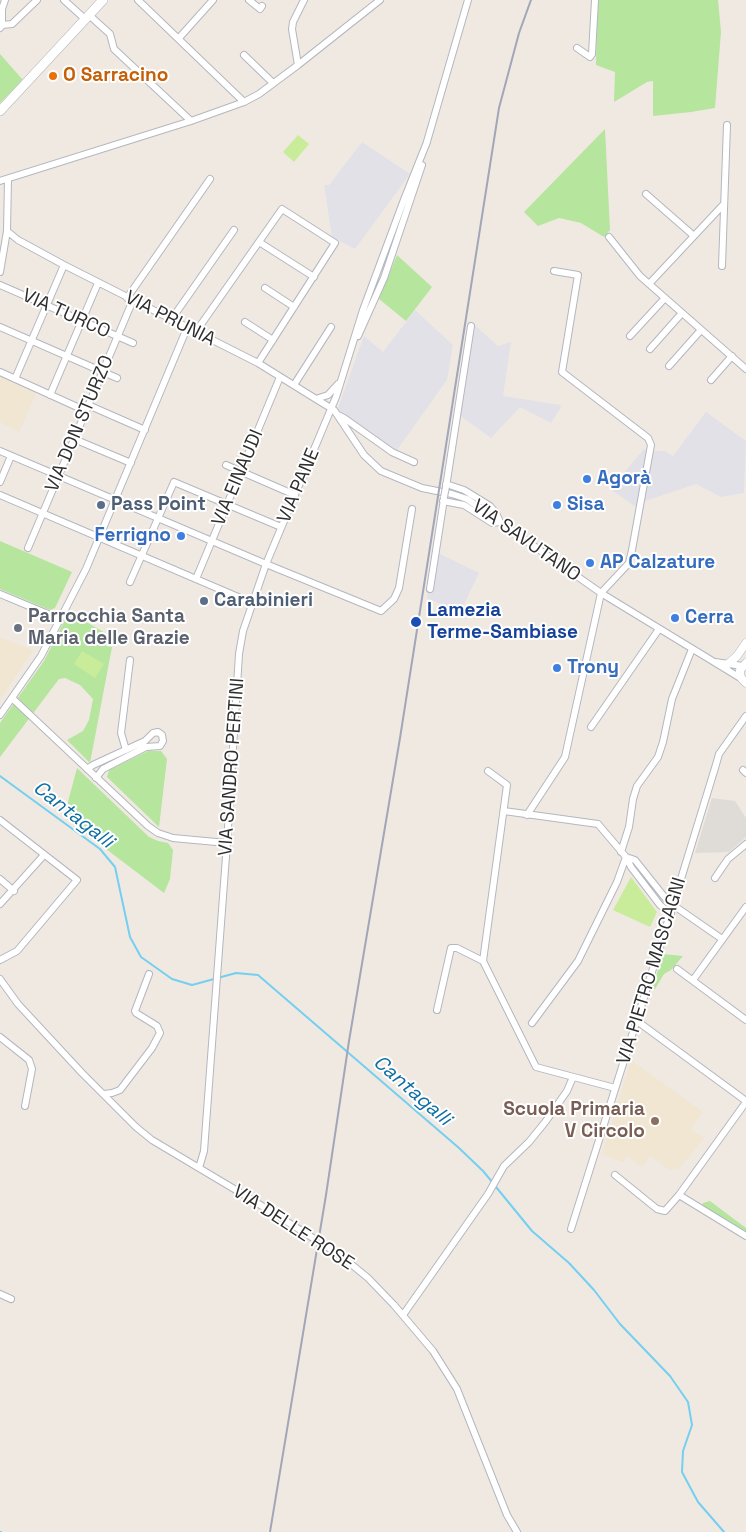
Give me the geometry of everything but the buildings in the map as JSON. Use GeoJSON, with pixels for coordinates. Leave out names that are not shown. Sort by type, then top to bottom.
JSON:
{"type":"FeatureCollection","features":[{"type":"Feature","properties":{"kind":"main road"},"geometry":{"type":"LineString","coordinates":[[0,111],[103,0]]}},
{"type":"Feature","properties":{"kind":"street"},"geometry":{"type":"LineString","coordinates":[[6,0],[1,8],[1,26],[12,24],[37,0]]}},
{"type":"Feature","properties":{"kind":"street"},"geometry":{"type":"LineString","coordinates":[[64,0],[110,34],[114,49],[191,121]]}},
{"type":"Feature","properties":{"kind":"street"},"geometry":{"type":"LineString","coordinates":[[138,0],[244,102]]}},
{"type":"Feature","properties":{"kind":"street"},"geometry":{"type":"LineString","coordinates":[[179,38],[213,0]]}},
{"type":"Feature","properties":{"kind":"street"},"geometry":{"type":"LineString","coordinates":[[249,0],[260,9],[262,6]]}},
{"type":"Feature","properties":{"kind":"street"},"geometry":{"type":"LineString","coordinates":[[298,65],[292,29],[293,22],[304,0]]}},
{"type":"Feature","properties":{"kind":"street"},"geometry":{"type":"LineString","coordinates":[[0,181],[191,121],[244,102],[259,94],[298,65],[380,0]]}},
{"type":"Feature","properties":{"kind":"street","name":"VIA PANE"},"geometry":{"type":"LineString","coordinates":[[266,564],[332,409],[363,310],[427,142],[468,0]]}},
{"type":"Feature","properties":{"kind":"street"},"geometry":{"type":"LineString","coordinates":[[577,48],[590,57],[592,54],[595,0]]}},
{"type":"Feature","properties":{"kind":"street"},"geometry":{"type":"LineString","coordinates":[[244,55],[274,83]]}},
{"type":"Feature","properties":{"kind":"street"},"geometry":{"type":"LineString","coordinates":[[722,266],[726,125]]}},
{"type":"Feature","properties":{"kind":"street"},"geometry":{"type":"LineString","coordinates":[[0,272],[7,231],[8,179]]}},
{"type":"Feature","properties":{"kind":"street","name":"VIA DON STURZO"},"geometry":{"type":"LineString","coordinates":[[28,548],[117,337],[130,299],[210,180]]}},
{"type":"Feature","properties":{"kind":"street"},"geometry":{"type":"LineString","coordinates":[[646,194],[694,236]]}},
{"type":"Feature","properties":{"kind":"street"},"geometry":{"type":"LineString","coordinates":[[649,284],[723,205]]}},
{"type":"Feature","properties":{"kind":"street"},"geometry":{"type":"LineString","coordinates":[[196,332],[282,209],[335,244],[258,363]]}},
{"type":"Feature","properties":{"kind":"street"},"geometry":{"type":"LineString","coordinates":[[171,320],[234,230]]}},
{"type":"Feature","properties":{"kind":"street","name":"VIA PRUNIA"},"geometry":{"type":"LineString","coordinates":[[7,231],[18,240],[98,283],[258,363],[332,409],[338,416]]}},
{"type":"Feature","properties":{"kind":"street"},"geometry":{"type":"LineString","coordinates":[[609,237],[640,276],[746,369]]}},
{"type":"Feature","properties":{"kind":"street"},"geometry":{"type":"LineString","coordinates":[[259,242],[314,277]]}},
{"type":"Feature","properties":{"kind":"street"},"geometry":{"type":"LineString","coordinates":[[15,379],[64,265]]}},
{"type":"Feature","properties":{"kind":"street"},"geometry":{"type":"LineString","coordinates":[[527,814],[565,756],[601,593],[629,563],[651,445],[648,438],[562,372],[578,275],[554,271]]}},
{"type":"Feature","properties":{"kind":"street"},"geometry":{"type":"LineString","coordinates":[[50,394],[98,283]]}},
{"type":"Feature","properties":{"kind":"street","name":"VIA TURCO"},"geometry":{"type":"LineString","coordinates":[[0,285],[133,343]]}},
{"type":"Feature","properties":{"kind":"street"},"geometry":{"type":"LineString","coordinates":[[265,288],[294,307]]}},
{"type":"Feature","properties":{"kind":"street"},"geometry":{"type":"LineString","coordinates":[[630,336],[665,298]]}},
{"type":"Feature","properties":{"kind":"street"},"geometry":{"type":"LineString","coordinates":[[650,349],[682,313]]}},
{"type":"Feature","properties":{"kind":"street"},"geometry":{"type":"LineString","coordinates":[[245,322],[273,340]]}},
{"type":"Feature","properties":{"kind":"street"},"geometry":{"type":"LineString","coordinates":[[430,589],[471,326]]}},
{"type":"Feature","properties":{"kind":"street"},"geometry":{"type":"LineString","coordinates":[[0,327],[117,378]]}},
{"type":"Feature","properties":{"kind":"street"},"geometry":{"type":"LineString","coordinates":[[294,385],[331,327]]}},
{"type":"Feature","properties":{"kind":"street"},"geometry":{"type":"LineString","coordinates":[[0,715],[41,656],[86,569],[187,328]]}},
{"type":"Feature","properties":{"kind":"street"},"geometry":{"type":"LineString","coordinates":[[669,366],[701,330]]}},
{"type":"Feature","properties":{"kind":"street"},"geometry":{"type":"LineString","coordinates":[[711,380],[732,356]]}},
{"type":"Feature","properties":{"kind":"street"},"geometry":{"type":"LineString","coordinates":[[0,372],[50,394],[145,430]]}},
{"type":"Feature","properties":{"kind":"street","name":"VIA EINAUDI"},"geometry":{"type":"LineString","coordinates":[[196,579],[280,377]]}},
{"type":"Feature","properties":{"kind":"street"},"geometry":{"type":"LineString","coordinates":[[316,399],[324,397],[333,391],[341,379]]}},
{"type":"Feature","properties":{"kind":"street"},"geometry":{"type":"LineString","coordinates":[[338,416],[344,418],[392,452],[414,462]]}},
{"type":"Feature","properties":{"kind":"street","name":"VIA SAVUTANO"},"geometry":{"type":"LineString","coordinates":[[338,416],[364,455],[381,471],[422,488],[467,499],[601,593],[744,681]]}},
{"type":"Feature","properties":{"kind":"street"},"geometry":{"type":"LineString","coordinates":[[324,428],[332,420],[338,420],[344,425]]}},
{"type":"Feature","properties":{"kind":"street"},"geometry":{"type":"LineString","coordinates":[[74,439],[131,463]]}},
{"type":"Feature","properties":{"kind":"street"},"geometry":{"type":"LineString","coordinates":[[0,451],[381,611],[394,599],[399,588],[412,509]]}},
{"type":"Feature","properties":{"kind":"street"},"geometry":{"type":"LineString","coordinates":[[1,478],[11,456]]}},
{"type":"Feature","properties":{"kind":"street"},"geometry":{"type":"LineString","coordinates":[[226,465],[295,495]]}},
{"type":"Feature","properties":{"kind":"street"},"geometry":{"type":"LineString","coordinates":[[130,582],[174,482],[281,527]]}},
{"type":"Feature","properties":{"kind":"street"},"geometry":{"type":"LineString","coordinates":[[444,499],[464,505],[492,523],[500,522],[490,506],[464,490],[446,486]]}},
{"type":"Feature","properties":{"kind":"street"},"geometry":{"type":"LineString","coordinates":[[0,495],[252,603]]}},
{"type":"Feature","properties":{"kind":"street","name":"VIA SANDRO PERTINI"},"geometry":{"type":"LineString","coordinates":[[199,1168],[204,1151],[239,654],[243,630],[266,564]]}},
{"type":"Feature","properties":{"kind":"street"},"geometry":{"type":"LineString","coordinates":[[0,594],[60,619]]}},
{"type":"Feature","properties":{"kind":"street"},"geometry":{"type":"LineString","coordinates":[[591,728],[659,629]]}},
{"type":"Feature","properties":{"kind":"street"},"geometry":{"type":"LineString","coordinates":[[728,664],[737,656],[746,643]]}},
{"type":"Feature","properties":{"kind":"street"},"geometry":{"type":"LineString","coordinates":[[744,681],[740,670],[745,664],[746,648]]}},
{"type":"Feature","properties":{"kind":"street"},"geometry":{"type":"LineString","coordinates":[[532,1023],[578,961],[617,882],[635,792],[637,786],[658,757],[672,699],[692,649]]}},
{"type":"Feature","properties":{"kind":"street"},"geometry":{"type":"LineString","coordinates":[[126,750],[121,733],[130,660]]}},
{"type":"Feature","properties":{"kind":"street"},"geometry":{"type":"LineString","coordinates":[[711,661],[745,664]]}},
{"type":"Feature","properties":{"kind":"street"},"geometry":{"type":"LineString","coordinates":[[12,698],[96,778],[158,833],[173,838],[227,843]]}},
{"type":"Feature","properties":{"kind":"street","name":"VIA PIETRO MASCAGNI"},"geometry":{"type":"LineString","coordinates":[[571,1229],[671,914],[719,754],[746,717]]}},
{"type":"Feature","properties":{"kind":"street"},"geometry":{"type":"LineString","coordinates":[[87,769],[145,741],[155,732],[159,733],[163,738],[164,741],[160,746],[146,748],[103,768],[96,778]]}},
{"type":"Feature","properties":{"kind":"street"},"geometry":{"type":"LineString","coordinates":[[488,771],[507,785],[483,961],[538,1068],[615,1088]]}},
{"type":"Feature","properties":{"kind":"street"},"geometry":{"type":"LineString","coordinates":[[504,811],[598,824],[624,854],[631,867],[660,905],[671,914]]}},
{"type":"Feature","properties":{"kind":"street"},"geometry":{"type":"LineString","coordinates":[[0,820],[77,880],[17,950],[0,960]]}},
{"type":"Feature","properties":{"kind":"street"},"geometry":{"type":"LineString","coordinates":[[715,878],[728,858],[746,844]]}},
{"type":"Feature","properties":{"kind":"street"},"geometry":{"type":"LineString","coordinates":[[624,854],[635,860],[666,898],[722,939]]}},
{"type":"Feature","properties":{"kind":"street"},"geometry":{"type":"LineString","coordinates":[[0,904],[14,891],[44,855]]}},
{"type":"Feature","properties":{"kind":"street"},"geometry":{"type":"LineString","coordinates":[[0,879],[14,891]]}},
{"type":"Feature","properties":{"kind":"street"},"geometry":{"type":"LineString","coordinates":[[693,980],[746,907]]}},
{"type":"Feature","properties":{"kind":"street"},"geometry":{"type":"LineString","coordinates":[[437,1010],[451,948],[457,948],[483,961]]}},
{"type":"Feature","properties":{"kind":"street"},"geometry":{"type":"LineString","coordinates":[[677,969],[746,1020]]}},
{"type":"Feature","properties":{"kind":"street"},"geometry":{"type":"LineString","coordinates":[[104,1094],[112,1094],[120,1090],[152,1048],[160,1033],[157,1026],[135,1011],[149,974]]}},
{"type":"Feature","properties":{"kind":"street","name":"VIA DELLE ROSE"},"geometry":{"type":"LineString","coordinates":[[0,979],[18,1004],[104,1094],[152,1140],[340,1255],[368,1278],[403,1315],[433,1351],[457,1390],[507,1515],[516,1532]]}},
{"type":"Feature","properties":{"kind":"street"},"geometry":{"type":"LineString","coordinates":[[615,1175],[661,1211],[668,1208],[746,1101],[637,1021]]}},
{"type":"Feature","properties":{"kind":"street"},"geometry":{"type":"LineString","coordinates":[[0,1037],[29,1060],[32,1069],[25,1106]]}},
{"type":"Feature","properties":{"kind":"street"},"geometry":{"type":"LineString","coordinates":[[403,1315],[492,1188],[504,1166],[529,1142],[546,1121],[567,1091],[573,1077]]}},
{"type":"Feature","properties":{"kind":"street"},"geometry":{"type":"LineString","coordinates":[[679,1195],[746,1236]]}},
{"type":"Feature","properties":{"kind":"street"},"geometry":{"type":"LineString","coordinates":[[0,1294],[11,1299]]}},
{"type":"Feature","properties":{"kind":"shaded area"},"geometry":{"type":"Polygon","coordinates":[[[362,142],[410,174],[355,249],[332,237],[324,185],[329,185],[362,142]]]}},
{"type":"Feature","properties":{"kind":"shaded area"},"geometry":{"type":"Polygon","coordinates":[[[415,310],[453,345],[447,380],[392,457],[347,424],[337,411],[364,336],[383,352],[415,310]]]}},
{"type":"Feature","properties":{"kind":"shaded area"},"geometry":{"type":"Polygon","coordinates":[[[470,321],[498,346],[511,342],[503,396],[561,405],[551,423],[520,407],[491,438],[455,412],[470,321]]]}},
{"type":"Feature","properties":{"kind":"shaded area"},"geometry":{"type":"Polygon","coordinates":[[[0,376],[36,393],[19,432],[0,422],[0,376]]]}},
{"type":"Feature","properties":{"kind":"shaded area"},"geometry":{"type":"Polygon","coordinates":[[[706,412],[746,441],[744,493],[721,497],[696,484],[645,501],[643,512],[610,489],[644,449],[647,451],[665,451],[673,456],[706,412]]]}},
{"type":"Feature","properties":{"kind":"shaded area"},"geometry":{"type":"Polygon","coordinates":[[[434,551],[479,573],[460,613],[427,598],[434,551]]]}},
{"type":"Feature","properties":{"kind":"shaded area"},"geometry":{"type":"Polygon","coordinates":[[[0,637],[33,650],[0,700],[0,637]]]}},
{"type":"Feature","properties":{"kind":"shaded area"},"geometry":{"type":"Polygon","coordinates":[[[712,798],[735,801],[746,818],[746,837],[729,852],[695,853],[712,798]]]}},
{"type":"Feature","properties":{"kind":"shaded area","name":"Scuola Primaria V Circolo"},"geometry":{"type":"Polygon","coordinates":[[[631,1060],[703,1112],[691,1129],[704,1138],[679,1169],[670,1170],[650,1156],[642,1167],[627,1156],[623,1162],[602,1154],[631,1060]]]}},
{"type":"Feature","properties":{"kind":"green space"},"geometry":{"type":"Polygon","coordinates":[[[597,0],[718,0],[721,32],[715,108],[653,116],[653,81],[647,82],[614,102],[615,72],[596,65],[597,0]]]}},
{"type":"Feature","properties":{"kind":"green space"},"geometry":{"type":"Polygon","coordinates":[[[0,54],[23,80],[0,103],[0,54]]]}},
{"type":"Feature","properties":{"kind":"green space"},"geometry":{"type":"Polygon","coordinates":[[[605,129],[610,230],[604,237],[581,223],[559,218],[538,226],[524,212],[605,129]]]}},
{"type":"Feature","properties":{"kind":"green space"},"geometry":{"type":"Polygon","coordinates":[[[298,135],[309,144],[294,162],[283,152],[298,135]]]}},
{"type":"Feature","properties":{"kind":"green space"},"geometry":{"type":"Polygon","coordinates":[[[397,255],[432,287],[406,321],[379,299],[397,255]]]}},
{"type":"Feature","properties":{"kind":"green space"},"geometry":{"type":"Polygon","coordinates":[[[0,541],[72,572],[55,608],[50,610],[0,589],[0,541]]]}},
{"type":"Feature","properties":{"kind":"green space"},"geometry":{"type":"Polygon","coordinates":[[[69,612],[107,634],[106,646],[112,647],[90,763],[67,740],[83,731],[89,720],[93,699],[80,685],[65,678],[59,679],[0,757],[0,723],[44,661],[69,612]]]}},
{"type":"Feature","properties":{"kind":"green space"},"geometry":{"type":"Polygon","coordinates":[[[82,651],[104,664],[95,678],[74,664],[82,651]]]}},
{"type":"Feature","properties":{"kind":"green space"},"geometry":{"type":"Polygon","coordinates":[[[148,751],[161,751],[167,759],[159,827],[107,777],[109,770],[148,751]]]}},
{"type":"Feature","properties":{"kind":"green space"},"geometry":{"type":"Polygon","coordinates":[[[77,768],[149,837],[168,843],[173,850],[170,879],[164,893],[64,817],[77,768]]]}},
{"type":"Feature","properties":{"kind":"green space"},"geometry":{"type":"Polygon","coordinates":[[[631,877],[657,912],[650,927],[613,910],[631,877]]]}},
{"type":"Feature","properties":{"kind":"green space"},"geometry":{"type":"Polygon","coordinates":[[[663,954],[683,956],[671,970],[664,974],[655,989],[652,989],[663,954]]]}},
{"type":"Feature","properties":{"kind":"green space"},"geometry":{"type":"Polygon","coordinates":[[[710,1201],[746,1228],[746,1232],[702,1206],[703,1203],[710,1201]]]}},
{"type":"Feature","properties":{"kind":"waterway","name":"Cantagalli"},"geometry":{"type":"LineString","coordinates":[[0,776],[100,849],[115,867],[130,937],[141,957],[172,979],[192,985],[236,973],[258,975],[459,1148],[493,1183]]}},
{"type":"Feature","properties":{"kind":"waterway","name":"Cantagalli"},"geometry":{"type":"LineString","coordinates":[[496,1187],[532,1231],[569,1263],[594,1290],[620,1324],[670,1376],[688,1402],[692,1425],[683,1451],[682,1472],[698,1502],[724,1532]]}},
{"type":"Feature","properties":{"kind":"railway"},"geometry":{"type":"LineString","coordinates":[[270,1532],[400,738],[499,108],[519,33],[531,0]]}},
{"type":"Feature","properties":{"kind":"place","name":"O Sarracino"},"geometry":{"type":"Point","coordinates":[53,76]}},
{"type":"Feature","properties":{"kind":"place","name":"Agorà"},"geometry":{"type":"Point","coordinates":[587,479]}},
{"type":"Feature","properties":{"kind":"place","name":"Pass Point"},"geometry":{"type":"Point","coordinates":[101,505]}},
{"type":"Feature","properties":{"kind":"place","name":"Sisa"},"geometry":{"type":"Point","coordinates":[557,505]}},
{"type":"Feature","properties":{"kind":"place","name":"Ferrigno"},"geometry":{"type":"Point","coordinates":[181,536]}},
{"type":"Feature","properties":{"kind":"place","name":"AP Calzature"},"geometry":{"type":"Point","coordinates":[590,563]}},
{"type":"Feature","properties":{"kind":"place","name":"Carabinieri"},"geometry":{"type":"Point","coordinates":[204,601]}},
{"type":"Feature","properties":{"kind":"place","name":"Cerra"},"geometry":{"type":"Point","coordinates":[675,618]}},
{"type":"Feature","properties":{"kind":"place","name":"Lamezia Terme-Sambiase"},"geometry":{"type":"Point","coordinates":[416,622]}},
{"type":"Feature","properties":{"kind":"place","name":"Parrocchia Santa Maria delle Grazie"},"geometry":{"type":"Point","coordinates":[18,628]}},
{"type":"Feature","properties":{"kind":"place","name":"Trony"},"geometry":{"type":"Point","coordinates":[557,668]}},
{"type":"Feature","properties":{"kind":"place","name":"Scuola Primaria V Circolo"},"geometry":{"type":"Point","coordinates":[655,1121]}}]}
